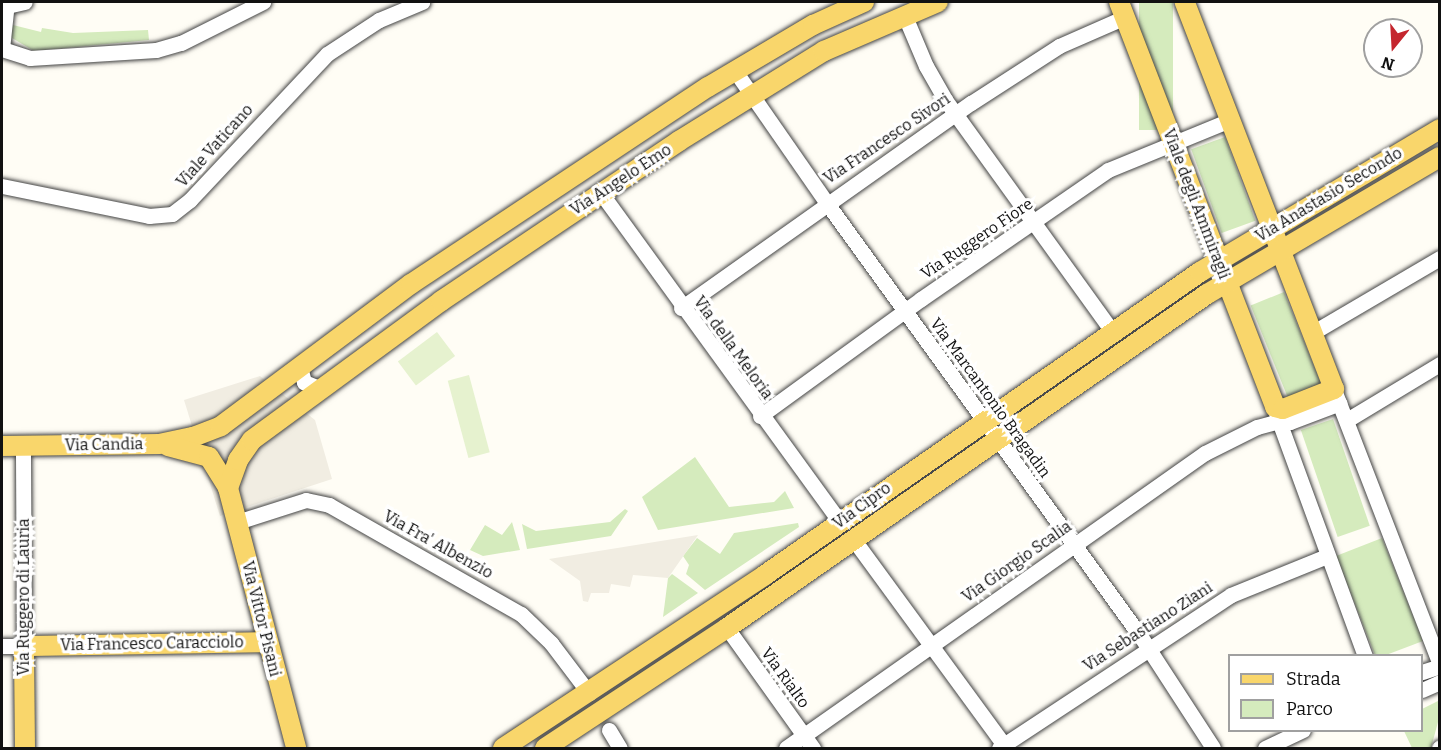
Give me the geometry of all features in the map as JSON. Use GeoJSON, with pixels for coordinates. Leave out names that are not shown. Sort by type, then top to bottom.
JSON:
{"type":"FeatureCollection","features":[{"type":"Feature","properties":{"kind":"main road","name":"Via Angelo Emo"},"geometry":{"type":"LineString","coordinates":[[206,432],[235,417],[411,284],[735,71],[813,25],[864,2]]}},
{"type":"Feature","properties":{"kind":"main road","name":"Via Angelo Emo"},"geometry":{"type":"LineString","coordinates":[[228,488],[238,460],[252,440],[441,301],[601,193],[824,51],[904,14],[938,2]]}},
{"type":"Feature","properties":{"kind":"main road"},"geometry":{"type":"LineString","coordinates":[[1185,2],[1337,396],[1295,406],[1277,414]]}},
{"type":"Feature","properties":{"kind":"main road","name":"Viale degli Ammiragli"},"geometry":{"type":"LineString","coordinates":[[1122,9],[1277,414]]}},
{"type":"Feature","properties":{"kind":"main road","name":"Via Anastasio Secondo"},"geometry":{"type":"LineString","coordinates":[[1218,260],[1440,129]]}},
{"type":"Feature","properties":{"kind":"main road","name":"Via Anastasio Secondo"},"geometry":{"type":"LineString","coordinates":[[1226,283],[1440,157]]}},
{"type":"Feature","properties":{"kind":"main road","name":"Via Cipro"},"geometry":{"type":"LineString","coordinates":[[503,748],[589,693],[840,522],[1112,331],[1218,260]]}},
{"type":"Feature","properties":{"kind":"main road","name":"Via Cipro"},"geometry":{"type":"LineString","coordinates":[[545,748],[727,628],[996,438],[1226,283]]}},
{"type":"Feature","properties":{"kind":"main road","name":"Via Candia"},"geometry":{"type":"LineString","coordinates":[[2,446],[159,444],[206,432]]}},
{"type":"Feature","properties":{"kind":"main road","name":"Via Vittor Pisani"},"geometry":{"type":"LineString","coordinates":[[159,444],[209,457],[228,488],[266,642],[296,748]]}},
{"type":"Feature","properties":{"kind":"main road","name":"Via Francesco Caracciolo"},"geometry":{"type":"LineString","coordinates":[[24,646],[266,642]]}},
{"type":"Feature","properties":{"kind":"main road","name":"Via Ruggero di Lauria"},"geometry":{"type":"LineString","coordinates":[[24,646],[25,748]]}},
{"type":"Feature","properties":{"kind":"street"},"geometry":{"type":"LineString","coordinates":[[25,2],[7,4],[2,49],[30,58],[156,50],[181,43],[263,2]]}},
{"type":"Feature","properties":{"kind":"street","name":"Viale Vaticano"},"geometry":{"type":"LineString","coordinates":[[2,186],[149,216],[172,214],[190,200],[327,54],[379,20],[422,2]]}},
{"type":"Feature","properties":{"kind":"street","name":"Via Francesco Sivori"},"geometry":{"type":"LineString","coordinates":[[681,308],[826,202],[956,113],[1059,46],[1122,9]]}},
{"type":"Feature","properties":{"kind":"street"},"geometry":{"type":"LineString","coordinates":[[904,14],[926,66],[956,113],[1112,331]]}},
{"type":"Feature","properties":{"kind":"street","name":"Via Marcantonio Bragadin"},"geometry":{"type":"LineString","coordinates":[[735,71],[826,202],[1148,648],[1213,748]]}},
{"type":"Feature","properties":{"kind":"street","name":"Via Ruggero Fiore"},"geometry":{"type":"LineString","coordinates":[[760,416],[904,310],[1108,170],[1230,120]]}},
{"type":"Feature","properties":{"kind":"street","name":"Via della Meloria"},"geometry":{"type":"LineString","coordinates":[[601,193],[681,308],[840,522]]}},
{"type":"Feature","properties":{"kind":"street"},"geometry":{"type":"LineString","coordinates":[[1312,333],[1440,258]]}},
{"type":"Feature","properties":{"kind":"street"},"geometry":{"type":"LineString","coordinates":[[1347,420],[1440,364]]}},
{"type":"Feature","properties":{"kind":"street"},"geometry":{"type":"LineString","coordinates":[[300,367],[304,382],[321,389]]}},
{"type":"Feature","properties":{"kind":"street"},"geometry":{"type":"LineString","coordinates":[[1337,396],[1440,665],[1423,672]]}},
{"type":"Feature","properties":{"kind":"street","name":"Via Giorgio Scalia"},"geometry":{"type":"LineString","coordinates":[[786,748],[1073,543],[1205,453],[1277,414]]}},
{"type":"Feature","properties":{"kind":"street","name":"Viale degli Ammiragli"},"geometry":{"type":"LineString","coordinates":[[1277,414],[1364,654]]}},
{"type":"Feature","properties":{"kind":"street","name":"Via Ruggero di Lauria"},"geometry":{"type":"LineString","coordinates":[[23,446],[24,646]]}},
{"type":"Feature","properties":{"kind":"street","name":"Via Fra' Albenzio"},"geometry":{"type":"LineString","coordinates":[[237,522],[306,500],[329,505],[521,614],[556,648],[589,693]]}},
{"type":"Feature","properties":{"kind":"street"},"geometry":{"type":"LineString","coordinates":[[854,540],[1003,747]]}},
{"type":"Feature","properties":{"kind":"street","name":"Via Sebastiano Ziani"},"geometry":{"type":"LineString","coordinates":[[1003,747],[1148,648],[1254,582],[1327,556]]}},
{"type":"Feature","properties":{"kind":"street","name":"Via Rialto"},"geometry":{"type":"LineString","coordinates":[[727,628],[813,748]]}},
{"type":"Feature","properties":{"kind":"street","name":"Via Francesco Caracciolo"},"geometry":{"type":"LineString","coordinates":[[2,646],[24,646]]}},
{"type":"Feature","properties":{"kind":"street"},"geometry":{"type":"LineString","coordinates":[[1423,690],[1440,682]]}},
{"type":"Feature","properties":{"kind":"street"},"geometry":{"type":"LineString","coordinates":[[609,730],[620,748]]}},
{"type":"Feature","properties":{"kind":"street"},"geometry":{"type":"LineString","coordinates":[[1265,748],[1299,732]]}},
{"type":"Feature","properties":{"kind":"green space"},"geometry":{"type":"Polygon","coordinates":[[[1139,2],[1173,2],[1173,130],[1139,130],[1139,2]]]}},
{"type":"Feature","properties":{"kind":"green space"},"geometry":{"type":"Polygon","coordinates":[[[13,25],[41,32],[42,28],[73,33],[148,30],[149,40],[34,51],[12,38],[9,34],[13,25]]]}},
{"type":"Feature","properties":{"kind":"green space"},"geometry":{"type":"Polygon","coordinates":[[[1225,137],[1255,221],[1222,233],[1191,149],[1225,137]]]}},
{"type":"Feature","properties":{"kind":"green space"},"geometry":{"type":"Polygon","coordinates":[[[1284,292],[1323,387],[1289,401],[1251,305],[1284,292]]]}},
{"type":"Feature","properties":{"kind":"green space"},"geometry":{"type":"Polygon","coordinates":[[[437,332],[455,356],[416,385],[398,361],[437,332]]]}},
{"type":"Feature","properties":{"kind":"green space"},"geometry":{"type":"Polygon","coordinates":[[[469,375],[490,452],[468,458],[448,381],[469,375]]]}},
{"type":"Feature","properties":{"kind":"green space"},"geometry":{"type":"Polygon","coordinates":[[[1333,419],[1370,526],[1338,537],[1301,430],[1333,419]]]}},
{"type":"Feature","properties":{"kind":"green space"},"geometry":{"type":"Polygon","coordinates":[[[695,457],[729,507],[774,502],[785,491],[794,508],[658,530],[642,497],[695,457]]]}},
{"type":"Feature","properties":{"kind":"green space"},"geometry":{"type":"Polygon","coordinates":[[[625,509],[628,511],[611,536],[527,549],[522,524],[536,531],[610,522],[625,509]]]}},
{"type":"Feature","properties":{"kind":"green space"},"geometry":{"type":"Polygon","coordinates":[[[512,522],[520,550],[483,556],[470,550],[485,525],[502,535],[512,522]]]}},
{"type":"Feature","properties":{"kind":"green space"},"geometry":{"type":"Polygon","coordinates":[[[798,523],[799,527],[705,590],[686,574],[689,565],[683,556],[697,538],[720,554],[734,533],[798,523]]]}},
{"type":"Feature","properties":{"kind":"green space"},"geometry":{"type":"Polygon","coordinates":[[[1382,538],[1423,641],[1389,654],[1375,654],[1336,556],[1382,538]]]}},
{"type":"Feature","properties":{"kind":"green space"},"geometry":{"type":"Polygon","coordinates":[[[672,574],[698,593],[663,617],[668,578],[672,574]]]}},
{"type":"Feature","properties":{"kind":"green space"},"geometry":{"type":"Polygon","coordinates":[[[1438,701],[1438,722],[1431,748],[1412,748],[1404,732],[1423,732],[1423,708],[1438,701]]]}},
{"type":"Feature","properties":{"kind":"shaded area"},"geometry":{"type":"Polygon","coordinates":[[[260,376],[315,420],[332,479],[220,516],[184,400],[260,376]]]}},
{"type":"Feature","properties":{"kind":"shaded area"},"geometry":{"type":"Polygon","coordinates":[[[698,535],[668,578],[633,575],[630,587],[611,584],[609,593],[591,593],[588,602],[583,601],[580,581],[549,559],[698,535]]]}}]}
